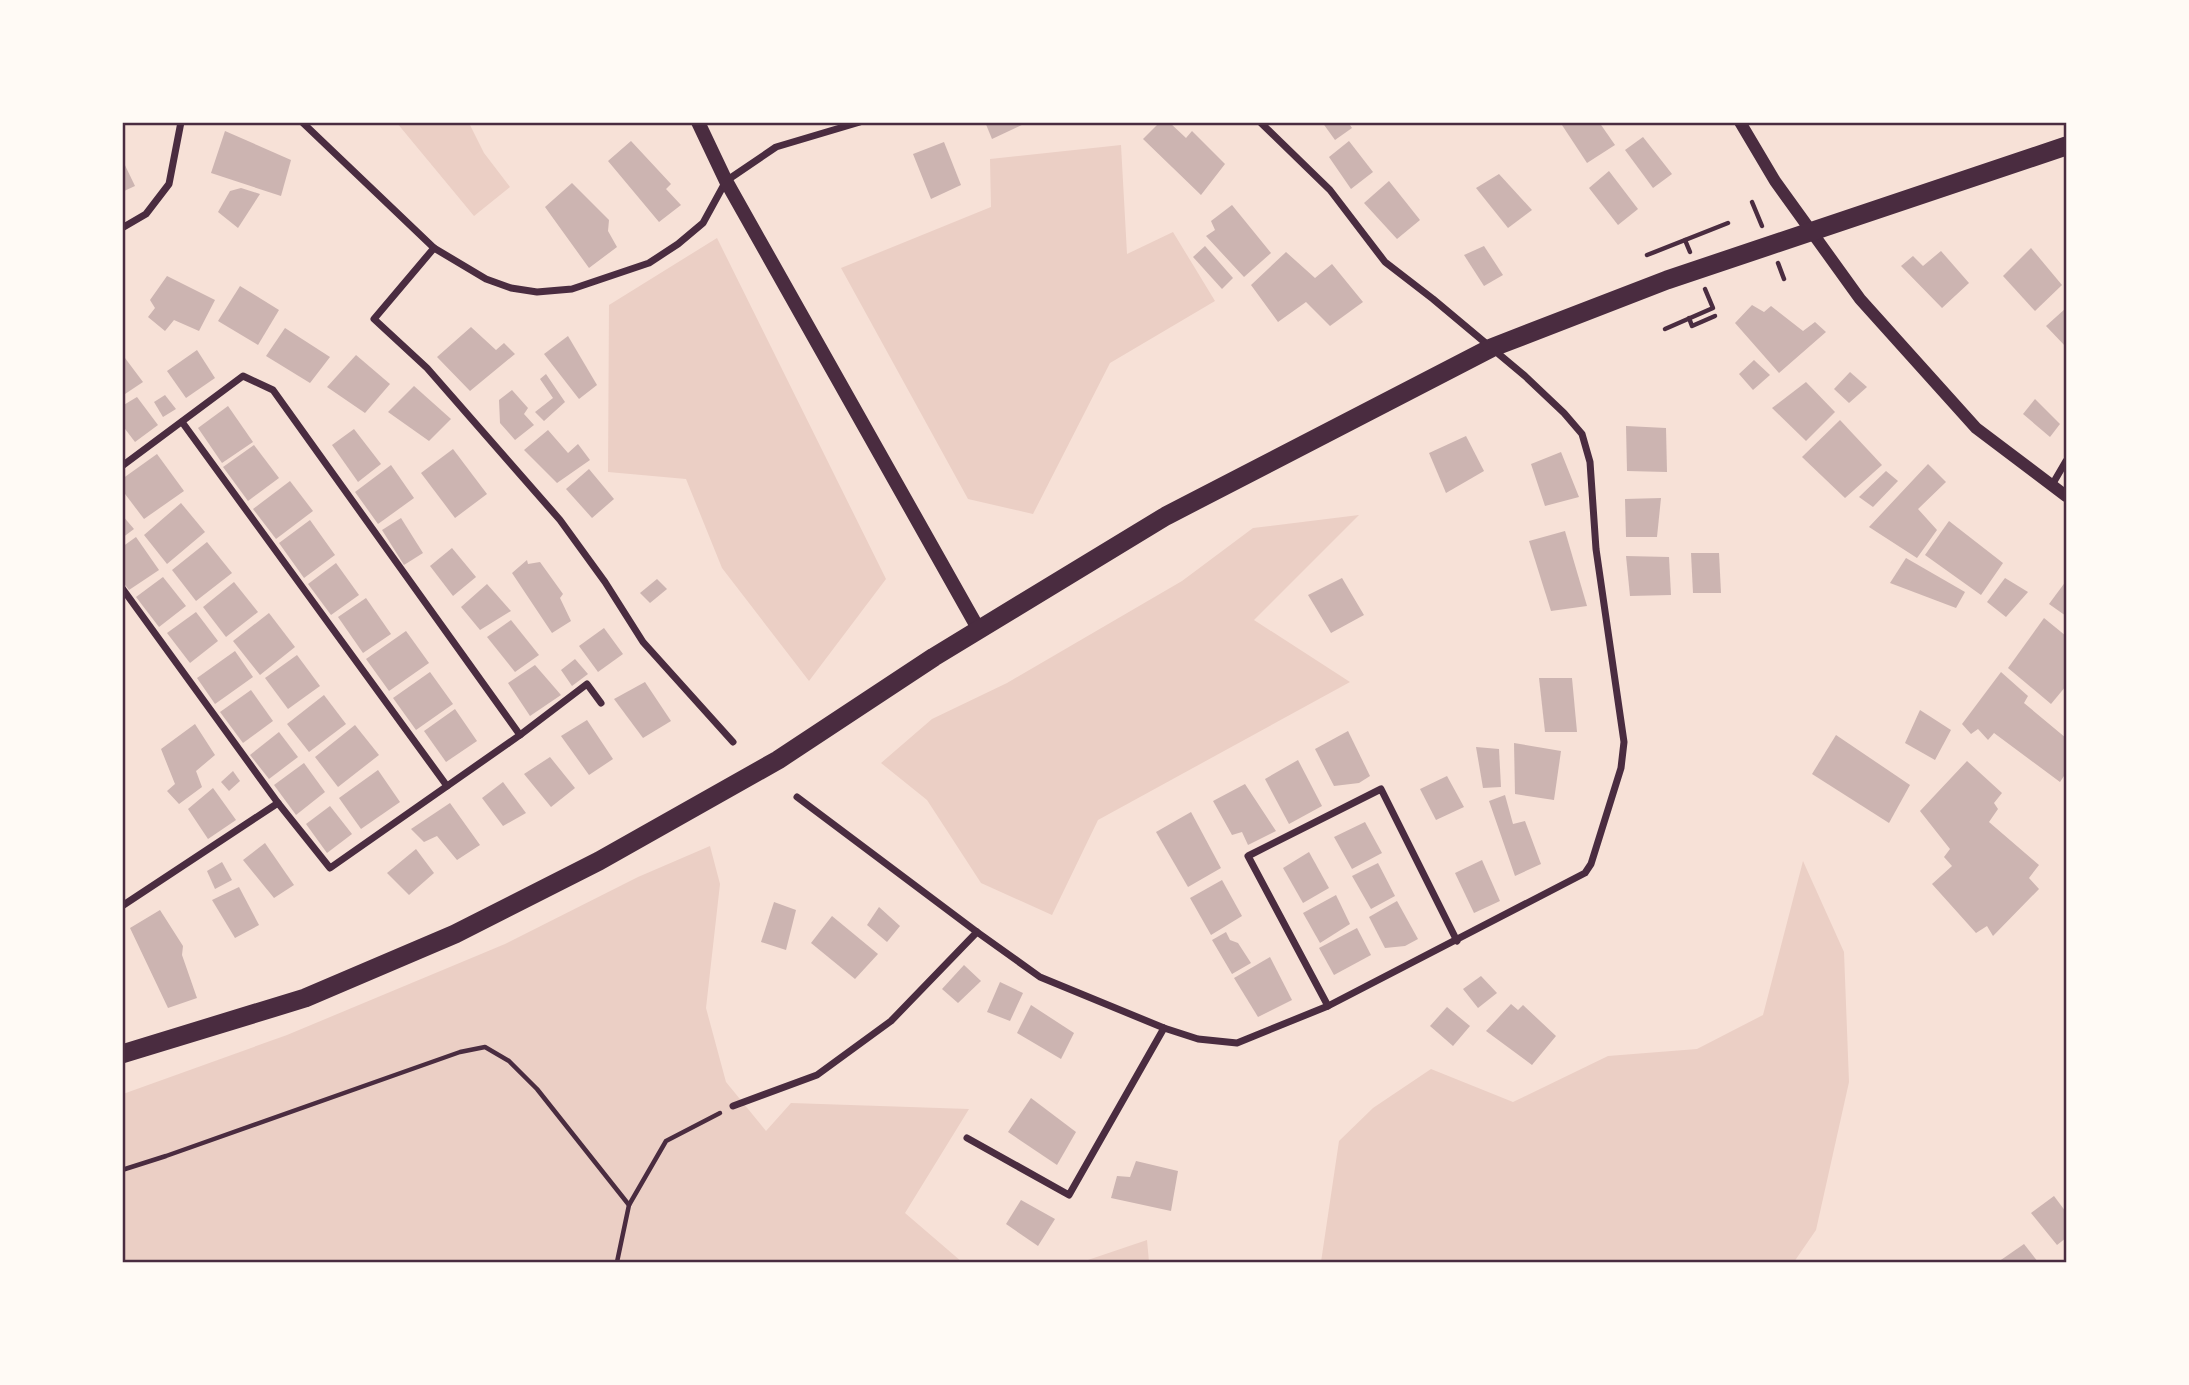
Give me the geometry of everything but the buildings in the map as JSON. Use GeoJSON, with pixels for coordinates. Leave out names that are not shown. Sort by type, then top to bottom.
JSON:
{"type":"FeatureCollection","features":[{"type":"Feature","properties":{"kind":"highway"},"geometry":{"type":"LineString","coordinates":[[122,1054],[305,998],[455,934],[599,861],[778,760],[979,630],[1166,516],[1491,348],[1667,280],[2067,146]]}},
{"type":"Feature","properties":{"kind":"main road"},"geometry":{"type":"LineString","coordinates":[[698,122],[726,181],[979,630]]}},
{"type":"Feature","properties":{"kind":"street"},"geometry":{"type":"LineString","coordinates":[[122,228],[146,214],[169,184],[181,122]]}},
{"type":"Feature","properties":{"kind":"street"},"geometry":{"type":"LineString","coordinates":[[302,122],[434,248],[486,279],[510,288],[537,292],[572,289],[649,263],[703,223],[726,181],[776,148],[860,122]]}},
{"type":"Feature","properties":{"kind":"street"},"geometry":{"type":"LineString","coordinates":[[797,797],[1040,977],[1164,1028],[1198,1039],[1237,1043],[1328,1006],[1585,873],[1591,864],[1621,768],[1624,742],[1596,549],[1590,462],[1582,434],[1525,376],[1385,262],[1330,190],[1260,122]]}},
{"type":"Feature","properties":{"kind":"street"},"geometry":{"type":"LineString","coordinates":[[1740,122],[1775,181],[1860,299],[1976,428],[2067,496]]}},
{"type":"Feature","properties":{"kind":"street"},"geometry":{"type":"LineString","coordinates":[[434,248],[374,319],[426,368],[560,520],[605,582],[643,642],[733,742]]}},
{"type":"Feature","properties":{"kind":"street"},"geometry":{"type":"LineString","coordinates":[[122,466],[243,376],[273,390],[520,734]]}},
{"type":"Feature","properties":{"kind":"street"},"geometry":{"type":"LineString","coordinates":[[182,422],[447,786]]}},
{"type":"Feature","properties":{"kind":"street"},"geometry":{"type":"LineString","coordinates":[[2052,485],[2067,461]]}},
{"type":"Feature","properties":{"kind":"street"},"geometry":{"type":"LineString","coordinates":[[122,588],[278,803],[330,868],[587,684],[601,703]]}},
{"type":"Feature","properties":{"kind":"street"},"geometry":{"type":"LineString","coordinates":[[1328,1006],[1248,856],[1381,789],[1457,940]]}},
{"type":"Feature","properties":{"kind":"street"},"geometry":{"type":"LineString","coordinates":[[122,906],[278,803]]}},
{"type":"Feature","properties":{"kind":"street"},"geometry":{"type":"LineString","coordinates":[[733,1106],[817,1075],[891,1021],[977,932]]}},
{"type":"Feature","properties":{"kind":"street"},"geometry":{"type":"LineString","coordinates":[[967,1138],[1069,1195],[1164,1028]]}},
{"type":"Feature","properties":{"kind":"path"},"geometry":{"type":"LineString","coordinates":[[1647,255],[1728,223]]}},
{"type":"Feature","properties":{"kind":"path"},"geometry":{"type":"LineString","coordinates":[[1665,329],[1713,308]]}},
{"type":"Feature","properties":{"kind":"path"},"geometry":{"type":"LineString","coordinates":[[1689,318],[1692,326],[1715,316]]}},
{"type":"Feature","properties":{"kind":"path"},"geometry":{"type":"LineString","coordinates":[[122,1170],[460,1052],[485,1047],[509,1061],[537,1089],[629,1205]]}},
{"type":"Feature","properties":{"kind":"path"},"geometry":{"type":"LineString","coordinates":[[617,1262],[629,1205],[666,1141],[733,1106]]}},
{"type":"Feature","properties":{"kind":"shaded area"},"geometry":{"type":"Polygon","coordinates":[[[397,123],[469,123],[484,153],[510,187],[474,216],[397,123]]]}},
{"type":"Feature","properties":{"kind":"shaded area"},"geometry":{"type":"Polygon","coordinates":[[[1121,145],[1127,254],[1173,232],[1215,301],[1110,363],[1033,514],[968,499],[841,268],[991,207],[990,159],[1121,145]]]}},
{"type":"Feature","properties":{"kind":"shaded area"},"geometry":{"type":"Polygon","coordinates":[[[717,238],[886,579],[809,681],[722,568],[686,479],[608,472],[609,305],[717,238]]]}},
{"type":"Feature","properties":{"kind":"shaded area"},"geometry":{"type":"Polygon","coordinates":[[[1359,515],[1254,620],[1350,682],[1098,820],[1052,915],[981,883],[927,800],[881,763],[932,719],[1007,683],[1182,581],[1253,528],[1359,515]]]}},
{"type":"Feature","properties":{"kind":"shaded area"},"geometry":{"type":"Polygon","coordinates":[[[710,846],[720,884],[706,1008],[726,1082],[766,1131],[791,1103],[969,1109],[905,1213],[962,1262],[123,1262],[123,1094],[287,1035],[505,944],[638,877],[710,846]]]}},
{"type":"Feature","properties":{"kind":"shaded area"},"geometry":{"type":"Polygon","coordinates":[[[1803,861],[1844,952],[1849,1082],[1816,1230],[1794,1262],[1321,1262],[1339,1141],[1373,1108],[1431,1069],[1513,1102],[1608,1056],[1697,1049],[1763,1015],[1803,861]]]}},
{"type":"Feature","properties":{"kind":"shaded area"},"geometry":{"type":"Polygon","coordinates":[[[1147,1240],[1149,1262],[1082,1262],[1147,1240]]]}}]}
